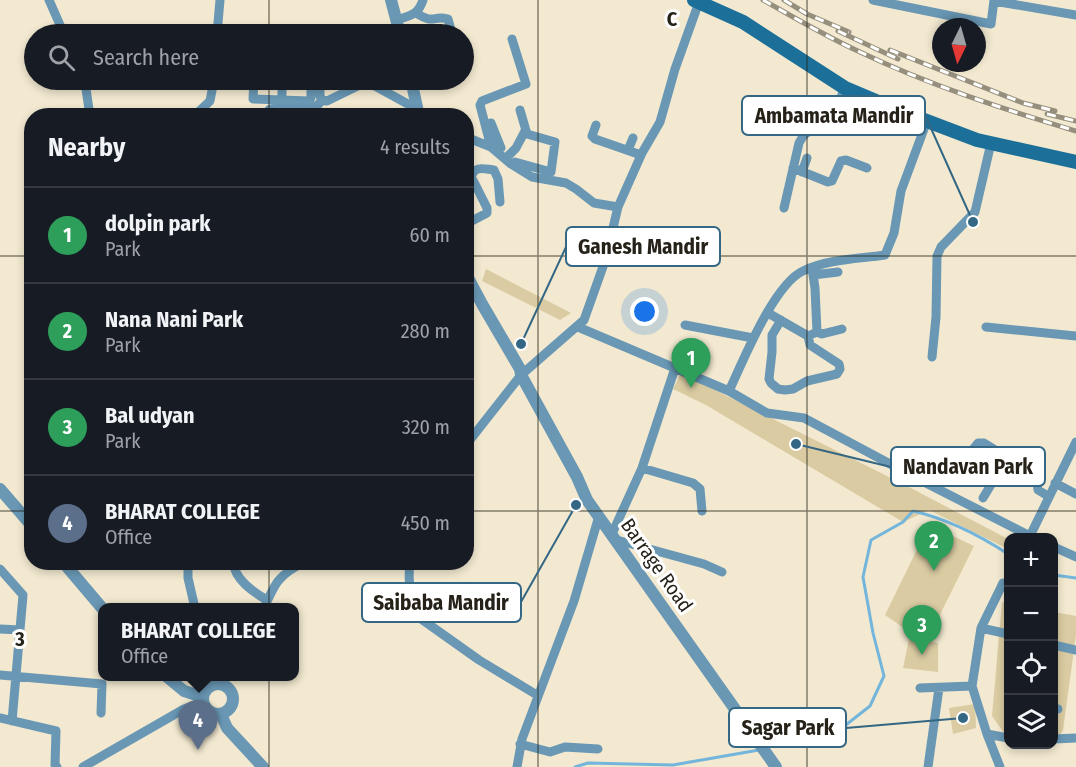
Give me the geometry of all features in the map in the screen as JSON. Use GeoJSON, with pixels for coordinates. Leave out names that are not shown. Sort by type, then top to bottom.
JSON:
{"type":"FeatureCollection","features":[{"type":"Feature","properties":{"kind":"main road"},"geometry":{"type":"LineString","coordinates":[[696,1],[743,22],[845,88],[977,140],[1076,162]]}},
{"type":"Feature","properties":{"kind":"street"},"geometry":{"type":"LineString","coordinates":[[49,0],[60,24]]}},
{"type":"Feature","properties":{"kind":"street"},"geometry":{"type":"LineString","coordinates":[[219,24],[220,0]]}},
{"type":"Feature","properties":{"kind":"street"},"geometry":{"type":"LineString","coordinates":[[391,0],[398,24]]}},
{"type":"Feature","properties":{"kind":"street"},"geometry":{"type":"LineString","coordinates":[[397,20],[420,10],[423,0]]}},
{"type":"Feature","properties":{"kind":"street"},"geometry":{"type":"LineString","coordinates":[[873,0],[991,24],[994,1],[1076,15]]}},
{"type":"Feature","properties":{"kind":"street"},"geometry":{"type":"LineString","coordinates":[[474,435],[521,375],[584,320],[605,261],[618,207],[641,155],[660,122],[696,1]]}},
{"type":"Feature","properties":{"kind":"street"},"geometry":{"type":"LineString","coordinates":[[416,13],[430,21],[448,19],[449,24]]}},
{"type":"Feature","properties":{"kind":"street"},"geometry":{"type":"LineString","coordinates":[[512,39],[526,84],[482,101],[480,105],[496,148],[511,164],[532,177],[546,175],[551,171],[555,142],[525,131]]}},
{"type":"Feature","properties":{"kind":"street"},"geometry":{"type":"LineString","coordinates":[[798,170],[799,143],[804,134],[812,130],[827,128],[845,88]]}},
{"type":"Feature","properties":{"kind":"street"},"geometry":{"type":"LineString","coordinates":[[86,90],[89,108]]}},
{"type":"Feature","properties":{"kind":"street"},"geometry":{"type":"LineString","coordinates":[[203,108],[210,101],[212,90]]}},
{"type":"Feature","properties":{"kind":"street"},"geometry":{"type":"LineString","coordinates":[[253,90],[253,99],[309,101],[311,90]]}},
{"type":"Feature","properties":{"kind":"street"},"geometry":{"type":"LineString","coordinates":[[282,90],[282,100]]}},
{"type":"Feature","properties":{"kind":"street"},"geometry":{"type":"LineString","coordinates":[[320,90],[321,108]]}},
{"type":"Feature","properties":{"kind":"street"},"geometry":{"type":"LineString","coordinates":[[284,108],[320,103],[347,90]]}},
{"type":"Feature","properties":{"kind":"street"},"geometry":{"type":"LineString","coordinates":[[382,90],[412,108]]}},
{"type":"Feature","properties":{"kind":"street"},"geometry":{"type":"LineString","coordinates":[[413,90],[417,108]]}},
{"type":"Feature","properties":{"kind":"street"},"geometry":{"type":"LineString","coordinates":[[507,157],[516,148],[525,131],[520,110]]}},
{"type":"Feature","properties":{"kind":"street"},"geometry":{"type":"LineString","coordinates":[[781,320],[772,335],[769,379],[771,383],[778,389],[793,389],[807,381],[837,374],[840,369],[839,364],[810,345],[812,334],[811,278],[828,263],[885,255],[894,233],[901,191],[927,121]]}},
{"type":"Feature","properties":{"kind":"street"},"geometry":{"type":"LineString","coordinates":[[491,123],[496,148]]}},
{"type":"Feature","properties":{"kind":"street"},"geometry":{"type":"LineString","coordinates":[[596,124],[592,136],[595,139],[641,155]]}},
{"type":"Feature","properties":{"kind":"street"},"geometry":{"type":"LineString","coordinates":[[628,150],[633,138]]}},
{"type":"Feature","properties":{"kind":"street"},"geometry":{"type":"LineString","coordinates":[[474,140],[496,148],[517,163],[566,183],[594,203],[618,207]]}},
{"type":"Feature","properties":{"kind":"street"},"geometry":{"type":"LineString","coordinates":[[932,357],[936,317],[937,256],[941,247],[975,212],[991,143]]}},
{"type":"Feature","properties":{"kind":"street"},"geometry":{"type":"LineString","coordinates":[[784,208],[798,170],[807,158]]}},
{"type":"Feature","properties":{"kind":"street"},"geometry":{"type":"LineString","coordinates":[[798,170],[828,182],[832,181],[841,161],[846,160],[867,168]]}},
{"type":"Feature","properties":{"kind":"street"},"geometry":{"type":"LineString","coordinates":[[474,172],[484,167],[496,171],[500,202]]}},
{"type":"Feature","properties":{"kind":"street"},"geometry":{"type":"LineString","coordinates":[[474,188],[487,208],[487,213],[474,220]]}},
{"type":"Feature","properties":{"kind":"street"},"geometry":{"type":"LineString","coordinates":[[729,391],[761,321],[786,285],[801,271],[811,278]]}},
{"type":"Feature","properties":{"kind":"street"},"geometry":{"type":"LineString","coordinates":[[811,278],[824,272],[838,272]]}},
{"type":"Feature","properties":{"kind":"street","name":"Barrage Road"},"geometry":{"type":"LineString","coordinates":[[474,289],[520,369],[521,375],[577,477],[587,500],[776,767]]}},
{"type":"Feature","properties":{"kind":"street"},"geometry":{"type":"LineString","coordinates":[[768,313],[812,334],[842,329]]}},
{"type":"Feature","properties":{"kind":"street"},"geometry":{"type":"LineString","coordinates":[[685,325],[753,338]]}},
{"type":"Feature","properties":{"kind":"street"},"geometry":{"type":"LineString","coordinates":[[578,327],[729,391],[767,413],[804,418],[1024,533]]}},
{"type":"Feature","properties":{"kind":"street"},"geometry":{"type":"LineString","coordinates":[[986,327],[1076,336]]}},
{"type":"Feature","properties":{"kind":"street"},"geometry":{"type":"LineString","coordinates":[[675,368],[642,468],[612,537],[704,564],[722,572]]}},
{"type":"Feature","properties":{"kind":"street"},"geometry":{"type":"LineString","coordinates":[[958,476],[978,442],[984,443],[1036,474],[1038,490],[1048,496]]}},
{"type":"Feature","properties":{"kind":"street"},"geometry":{"type":"LineString","coordinates":[[1034,533],[1048,496],[1076,442]]}},
{"type":"Feature","properties":{"kind":"street"},"geometry":{"type":"LineString","coordinates":[[984,498],[1007,458]]}},
{"type":"Feature","properties":{"kind":"street"},"geometry":{"type":"LineString","coordinates":[[642,468],[693,483],[700,489],[702,511]]}},
{"type":"Feature","properties":{"kind":"street"},"geometry":{"type":"LineString","coordinates":[[1055,483],[1076,494]]}},
{"type":"Feature","properties":{"kind":"street"},"geometry":{"type":"LineString","coordinates":[[0,489],[24,517]]}},
{"type":"Feature","properties":{"kind":"street"},"geometry":{"type":"LineString","coordinates":[[517,767],[520,744],[574,601],[599,516]]}},
{"type":"Feature","properties":{"kind":"street"},"geometry":{"type":"LineString","coordinates":[[1058,549],[1076,557]]}},
{"type":"Feature","properties":{"kind":"street"},"geometry":{"type":"LineString","coordinates":[[0,569],[23,595],[12,721]]}},
{"type":"Feature","properties":{"kind":"street"},"geometry":{"type":"LineString","coordinates":[[70,570],[98,603]]}},
{"type":"Feature","properties":{"kind":"street"},"geometry":{"type":"LineString","coordinates":[[188,570],[194,603]]}},
{"type":"Feature","properties":{"kind":"street"},"geometry":{"type":"LineString","coordinates":[[235,570],[262,603]]}},
{"type":"Feature","properties":{"kind":"street"},"geometry":{"type":"LineString","coordinates":[[265,603],[276,581],[293,570]]}},
{"type":"Feature","properties":{"kind":"street"},"geometry":{"type":"LineString","coordinates":[[409,570],[412,605],[417,616],[479,660],[537,694]]}},
{"type":"Feature","properties":{"kind":"street"},"geometry":{"type":"LineString","coordinates":[[1000,767],[972,686],[981,628],[1003,583]]}},
{"type":"Feature","properties":{"kind":"street"},"geometry":{"type":"LineString","coordinates":[[981,628],[1004,633]]}},
{"type":"Feature","properties":{"kind":"street"},"geometry":{"type":"LineString","coordinates":[[0,629],[20,630]]}},
{"type":"Feature","properties":{"kind":"street"},"geometry":{"type":"LineString","coordinates":[[1058,646],[1076,650]]}},
{"type":"Feature","properties":{"kind":"street"},"geometry":{"type":"LineString","coordinates":[[0,675],[102,684],[101,713]]}},
{"type":"Feature","properties":{"kind":"street"},"geometry":{"type":"LineString","coordinates":[[172,681],[184,691],[203,699],[208,712],[213,714],[222,714],[232,707],[234,697],[224,681]]}},
{"type":"Feature","properties":{"kind":"street"},"geometry":{"type":"LineString","coordinates":[[86,766],[203,699],[209,687],[221,681]]}},
{"type":"Feature","properties":{"kind":"street"},"geometry":{"type":"LineString","coordinates":[[920,688],[972,686]]}},
{"type":"Feature","properties":{"kind":"street"},"geometry":{"type":"LineString","coordinates":[[928,767],[939,688]]}},
{"type":"Feature","properties":{"kind":"street"},"geometry":{"type":"LineString","coordinates":[[222,714],[227,728],[260,766]]}},
{"type":"Feature","properties":{"kind":"street"},"geometry":{"type":"LineString","coordinates":[[0,718],[56,731],[55,765],[57,767]]}},
{"type":"Feature","properties":{"kind":"street"},"geometry":{"type":"LineString","coordinates":[[987,734],[1004,737]]}},
{"type":"Feature","properties":{"kind":"street"},"geometry":{"type":"LineString","coordinates":[[1058,739],[1076,738]]}},
{"type":"Feature","properties":{"kind":"street"},"geometry":{"type":"LineString","coordinates":[[520,744],[550,752],[565,747],[598,749]]}},
{"type":"Feature","properties":{"kind":"shaded area"},"geometry":{"type":"Polygon","coordinates":[[[486,269],[571,313],[560,320],[482,281],[486,269]]]}},
{"type":"Feature","properties":{"kind":"shaded area"},"geometry":{"type":"Polygon","coordinates":[[[681,373],[1004,537],[1004,547],[929,510],[903,522],[706,405],[673,389],[681,373]]]}},
{"type":"Feature","properties":{"kind":"shaded area"},"geometry":{"type":"Polygon","coordinates":[[[929,525],[974,546],[927,641],[938,643],[938,672],[903,668],[909,639],[923,641],[885,615],[929,525]]]}},
{"type":"Feature","properties":{"kind":"shaded area"},"geometry":{"type":"Polygon","coordinates":[[[1002,602],[1004,602],[1004,733],[992,716],[1002,602]]]}},
{"type":"Feature","properties":{"kind":"shaded area"},"geometry":{"type":"Polygon","coordinates":[[[1058,613],[1076,616],[1076,635],[1063,730],[1059,736],[1058,613]]]}},
{"type":"Feature","properties":{"kind":"shaded area"},"geometry":{"type":"Polygon","coordinates":[[[975,704],[976,728],[953,734],[949,708],[975,704]]]}},
{"type":"Feature","properties":{"kind":"waterway"},"geometry":{"type":"LineString","coordinates":[[765,748],[794,740],[833,735],[870,706],[884,676],[873,633],[863,577],[871,540],[903,522],[913,511],[963,528],[1004,551]]}},
{"type":"Feature","properties":{"kind":"waterway"},"geometry":{"type":"LineString","coordinates":[[1058,576],[1076,578]]}},
{"type":"Feature","properties":{"kind":"waterway"},"geometry":{"type":"LineString","coordinates":[[575,767],[588,763],[673,765],[759,750]]}},
{"type":"Feature","properties":{"kind":"railway"},"geometry":{"type":"LineString","coordinates":[[763,0],[835,40],[886,64],[939,86],[1076,131]]}},
{"type":"Feature","properties":{"kind":"railway"},"geometry":{"type":"LineString","coordinates":[[784,0],[807,14],[849,32]]}},
{"type":"Feature","properties":{"kind":"railway"},"geometry":{"type":"LineString","coordinates":[[838,31],[898,59]]}},
{"type":"Feature","properties":{"kind":"railway"},"geometry":{"type":"LineString","coordinates":[[890,50],[1023,103],[1055,111]]}},
{"type":"Feature","properties":{"kind":"railway"},"geometry":{"type":"LineString","coordinates":[[1047,114],[1076,121]]}},
{"type":"Feature","properties":{"kind":"place","name":"Ambamata Mandir"},"geometry":{"type":"Point","coordinates":[973,222]}},
{"type":"Feature","properties":{"kind":"place","name":"Ganesh Mandir"},"geometry":{"type":"Point","coordinates":[521,344]}},
{"type":"Feature","properties":{"kind":"place","name":"dolpin park"},"geometry":{"type":"Point","coordinates":[691,388]}},
{"type":"Feature","properties":{"kind":"place","name":"Nandavan Park"},"geometry":{"type":"Point","coordinates":[796,444]}},
{"type":"Feature","properties":{"kind":"place","name":"Saibaba Mandir"},"geometry":{"type":"Point","coordinates":[576,505]}},
{"type":"Feature","properties":{"kind":"place","name":"Nana Nani Park"},"geometry":{"type":"Point","coordinates":[934,571]}},
{"type":"Feature","properties":{"kind":"place","name":"Bal udyan"},"geometry":{"type":"Point","coordinates":[922,655]}},
{"type":"Feature","properties":{"kind":"place","name":"Sagar Park"},"geometry":{"type":"Point","coordinates":[963,718]}},
{"type":"Feature","properties":{"kind":"place","name":"BHARAT COLLEGE"},"geometry":{"type":"Point","coordinates":[198,750]}}]}
